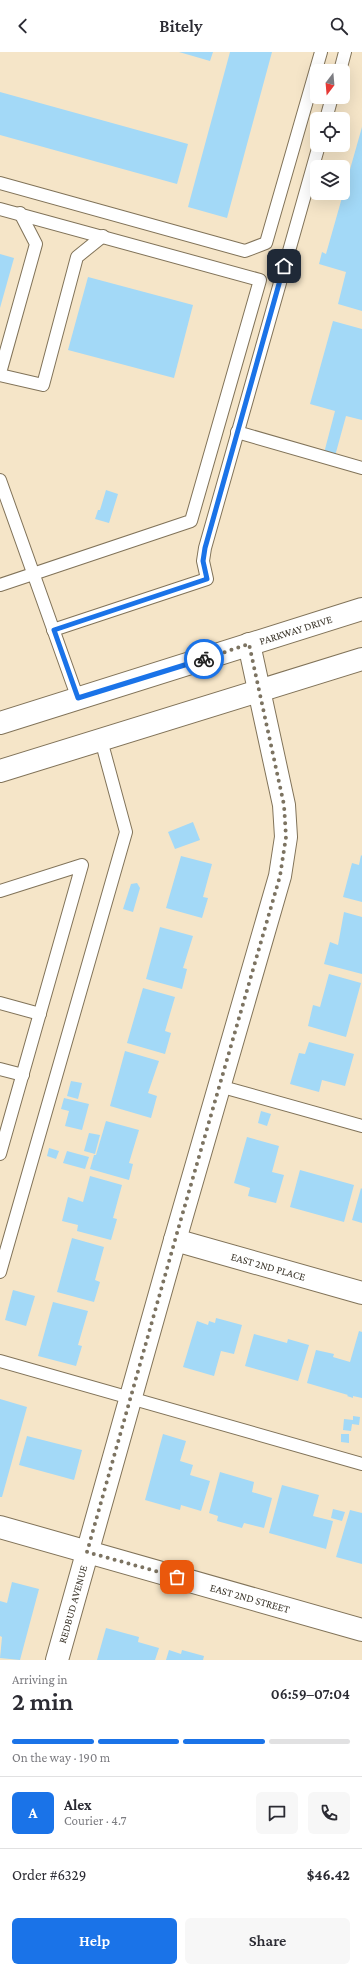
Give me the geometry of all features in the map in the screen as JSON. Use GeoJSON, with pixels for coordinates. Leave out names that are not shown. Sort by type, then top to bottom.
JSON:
{"type":"FeatureCollection","features":[{"type":"Feature","properties":{"kind":"main road","name":"PARKWAY DRIVE"},"geometry":{"type":"LineString","coordinates":[[0,723],[362,609]]}},
{"type":"Feature","properties":{"kind":"main road","name":"REDBUD AVENUE"},"geometry":{"type":"LineString","coordinates":[[57,1660],[175,1240],[280,876],[286,837],[284,805],[249,644]]}},
{"type":"Feature","properties":{"kind":"main road"},"geometry":{"type":"LineString","coordinates":[[0,771],[260,692],[362,659]]}},
{"type":"Feature","properties":{"kind":"main road","name":"EAST 2ND PLACE"},"geometry":{"type":"LineString","coordinates":[[175,1240],[362,1293]]}},
{"type":"Feature","properties":{"kind":"main road","name":"EAST 2ND STREET"},"geometry":{"type":"LineString","coordinates":[[0,1527],[362,1630]]}},
{"type":"Feature","properties":{"kind":"lane"},"geometry":{"type":"LineString","coordinates":[[0,184],[245,251],[266,243],[321,52]]}},
{"type":"Feature","properties":{"kind":"lane"},"geometry":{"type":"LineString","coordinates":[[342,64],[345,52]]}},
{"type":"Feature","properties":{"kind":"lane"},"geometry":{"type":"LineString","coordinates":[[54,630],[207,579],[203,561],[205,548],[317,152]]}},
{"type":"Feature","properties":{"kind":"lane"},"geometry":{"type":"LineString","coordinates":[[0,209],[20,213],[260,280],[192,520],[0,585]]}},
{"type":"Feature","properties":{"kind":"lane"},"geometry":{"type":"LineString","coordinates":[[20,213],[36,244],[0,374],[43,385],[77,257],[103,236]]}},
{"type":"Feature","properties":{"kind":"lane"},"geometry":{"type":"LineString","coordinates":[[237,432],[362,468]]}},
{"type":"Feature","properties":{"kind":"lane"},"geometry":{"type":"LineString","coordinates":[[0,480],[78,698]]}},
{"type":"Feature","properties":{"kind":"lane"},"geometry":{"type":"LineString","coordinates":[[0,1272],[126,832],[101,740]]}},
{"type":"Feature","properties":{"kind":"lane"},"geometry":{"type":"LineString","coordinates":[[0,891],[82,865],[23,1075],[4,1121],[0,1154]]}},
{"type":"Feature","properties":{"kind":"lane"},"geometry":{"type":"LineString","coordinates":[[0,1003],[40,1014]]}},
{"type":"Feature","properties":{"kind":"lane"},"geometry":{"type":"LineString","coordinates":[[0,1068],[23,1075]]}},
{"type":"Feature","properties":{"kind":"lane"},"geometry":{"type":"LineString","coordinates":[[219,1086],[362,1126]]}},
{"type":"Feature","properties":{"kind":"lane"},"geometry":{"type":"LineString","coordinates":[[0,1361],[362,1464]]}},
{"type":"Feature","properties":{"kind":"building"},"geometry":{"type":"Polygon","coordinates":[[[179,52],[213,52],[210,61],[179,52]]]}},
{"type":"Feature","properties":{"kind":"building"},"geometry":{"type":"Polygon","coordinates":[[[230,52],[272,52],[227,218],[188,207],[230,52]]]}},
{"type":"Feature","properties":{"kind":"building"},"geometry":{"type":"Polygon","coordinates":[[[0,92],[188,144],[177,184],[0,135],[0,92]]]}},
{"type":"Feature","properties":{"kind":"building"},"geometry":{"type":"Polygon","coordinates":[[[362,127],[362,311],[338,304],[346,272],[319,264],[322,252],[326,254],[341,200],[350,200],[350,169],[362,127]]]}},
{"type":"Feature","properties":{"kind":"building"},"geometry":{"type":"Polygon","coordinates":[[[0,254],[14,258],[0,308],[0,254]]]}},
{"type":"Feature","properties":{"kind":"building"},"geometry":{"type":"Polygon","coordinates":[[[88,277],[193,305],[174,378],[68,350],[88,277]]]}},
{"type":"Feature","properties":{"kind":"building"},"geometry":{"type":"Polygon","coordinates":[[[333,321],[362,329],[362,420],[346,416],[335,456],[324,453],[335,411],[310,404],[333,321]]]}},
{"type":"Feature","properties":{"kind":"building"},"geometry":{"type":"Polygon","coordinates":[[[106,490],[118,494],[109,523],[95,519],[98,510],[100,510],[106,490]]]}},
{"type":"Feature","properties":{"kind":"building"},"geometry":{"type":"Polygon","coordinates":[[[193,822],[200,840],[175,849],[168,832],[193,822]]]}},
{"type":"Feature","properties":{"kind":"building"},"geometry":{"type":"Polygon","coordinates":[[[361,855],[362,902],[343,897],[352,863],[359,865],[361,855]]]}},
{"type":"Feature","properties":{"kind":"building"},"geometry":{"type":"Polygon","coordinates":[[[181,856],[212,864],[203,897],[208,898],[202,918],[166,908],[181,856]]]}},
{"type":"Feature","properties":{"kind":"building"},"geometry":{"type":"Polygon","coordinates":[[[137,883],[140,888],[133,912],[123,909],[131,884],[137,883]]]}},
{"type":"Feature","properties":{"kind":"building"},"geometry":{"type":"Polygon","coordinates":[[[344,912],[362,917],[362,974],[324,964],[330,942],[338,945],[344,912]]]}},
{"type":"Feature","properties":{"kind":"building"},"geometry":{"type":"Polygon","coordinates":[[[160,927],[193,936],[183,968],[187,969],[182,989],[146,979],[160,927]]]}},
{"type":"Feature","properties":{"kind":"building"},"geometry":{"type":"Polygon","coordinates":[[[329,974],[361,983],[346,1037],[308,1026],[313,1005],[320,1007],[329,974]]]}},
{"type":"Feature","properties":{"kind":"building"},"geometry":{"type":"Polygon","coordinates":[[[143,988],[175,997],[165,1031],[171,1033],[165,1054],[127,1043],[143,988]]]}},
{"type":"Feature","properties":{"kind":"building"},"geometry":{"type":"Polygon","coordinates":[[[309,1042],[354,1054],[345,1086],[322,1080],[319,1092],[290,1084],[299,1053],[305,1054],[309,1042]]]}},
{"type":"Feature","properties":{"kind":"building"},"geometry":{"type":"Polygon","coordinates":[[[125,1051],[159,1061],[148,1093],[157,1096],[151,1118],[110,1106],[125,1051]]]}},
{"type":"Feature","properties":{"kind":"building"},"geometry":{"type":"Polygon","coordinates":[[[71,1081],[82,1083],[78,1099],[67,1096],[71,1081]]]}},
{"type":"Feature","properties":{"kind":"building"},"geometry":{"type":"Polygon","coordinates":[[[64,1098],[89,1104],[82,1130],[65,1126],[69,1111],[61,1109],[64,1098]]]}},
{"type":"Feature","properties":{"kind":"building"},"geometry":{"type":"Polygon","coordinates":[[[261,1111],[271,1114],[267,1126],[258,1123],[261,1111]]]}},
{"type":"Feature","properties":{"kind":"building"},"geometry":{"type":"Polygon","coordinates":[[[106,1121],[139,1130],[129,1163],[133,1164],[129,1180],[90,1169],[94,1155],[96,1155],[106,1121]]]}},
{"type":"Feature","properties":{"kind":"building"},"geometry":{"type":"Polygon","coordinates":[[[89,1133],[100,1135],[95,1154],[84,1151],[89,1133]]]}},
{"type":"Feature","properties":{"kind":"building"},"geometry":{"type":"Polygon","coordinates":[[[247,1137],[279,1146],[272,1172],[284,1175],[276,1203],[248,1196],[250,1188],[234,1183],[247,1137]]]}},
{"type":"Feature","properties":{"kind":"building"},"geometry":{"type":"Polygon","coordinates":[[[49,1148],[59,1151],[56,1159],[47,1156],[49,1148]]]}},
{"type":"Feature","properties":{"kind":"building"},"geometry":{"type":"Polygon","coordinates":[[[67,1151],[89,1157],[85,1169],[63,1163],[67,1151]]]}},
{"type":"Feature","properties":{"kind":"building"},"geometry":{"type":"Polygon","coordinates":[[[300,1170],[354,1185],[344,1222],[290,1207],[300,1170]]]}},
{"type":"Feature","properties":{"kind":"building"},"geometry":{"type":"Polygon","coordinates":[[[90,1176],[122,1185],[113,1218],[117,1219],[111,1240],[77,1231],[78,1225],[62,1221],[68,1197],[83,1202],[90,1176]]]}},
{"type":"Feature","properties":{"kind":"building"},"geometry":{"type":"Polygon","coordinates":[[[361,1188],[362,1189],[362,1223],[352,1220],[361,1188]]]}},
{"type":"Feature","properties":{"kind":"building"},"geometry":{"type":"Polygon","coordinates":[[[72,1238],[104,1247],[95,1280],[100,1282],[94,1302],[57,1292],[72,1238]]]}},
{"type":"Feature","properties":{"kind":"building"},"geometry":{"type":"Polygon","coordinates":[[[13,1290],[35,1296],[26,1326],[5,1320],[13,1290]]]}},
{"type":"Feature","properties":{"kind":"building"},"geometry":{"type":"Polygon","coordinates":[[[53,1302],[88,1311],[78,1345],[82,1346],[76,1366],[38,1356],[53,1302]]]}},
{"type":"Feature","properties":{"kind":"building"},"geometry":{"type":"Polygon","coordinates":[[[216,1318],[242,1325],[234,1354],[221,1351],[214,1376],[183,1367],[197,1321],[208,1325],[209,1321],[215,1323],[216,1318]]]}},
{"type":"Feature","properties":{"kind":"building"},"geometry":{"type":"Polygon","coordinates":[[[359,1331],[362,1332],[362,1398],[353,1396],[353,1398],[347,1396],[348,1395],[307,1383],[316,1350],[334,1354],[333,1357],[350,1362],[359,1331]]]}},
{"type":"Feature","properties":{"kind":"building"},"geometry":{"type":"Polygon","coordinates":[[[254,1334],[287,1343],[288,1339],[309,1345],[298,1381],[245,1366],[254,1334]]]}},
{"type":"Feature","properties":{"kind":"building"},"geometry":{"type":"Polygon","coordinates":[[[0,1399],[27,1407],[2,1497],[0,1497],[0,1399]]]}},
{"type":"Feature","properties":{"kind":"building"},"geometry":{"type":"Polygon","coordinates":[[[353,1416],[360,1417],[359,1425],[352,1424],[351,1431],[343,1430],[344,1419],[353,1420],[353,1416]]]}},
{"type":"Feature","properties":{"kind":"building"},"geometry":{"type":"Polygon","coordinates":[[[163,1434],[186,1441],[180,1461],[193,1465],[190,1475],[210,1481],[201,1511],[181,1505],[180,1510],[145,1500],[163,1434]]]}},
{"type":"Feature","properties":{"kind":"building"},"geometry":{"type":"Polygon","coordinates":[[[341,1434],[349,1434],[349,1443],[341,1442],[341,1434]]]}},
{"type":"Feature","properties":{"kind":"building"},"geometry":{"type":"Polygon","coordinates":[[[27,1436],[82,1450],[74,1480],[19,1465],[27,1436]]]}},
{"type":"Feature","properties":{"kind":"building"},"geometry":{"type":"Polygon","coordinates":[[[220,1472],[254,1482],[252,1492],[272,1498],[264,1528],[244,1523],[242,1528],[217,1521],[218,1516],[209,1513],[220,1472]]]}},
{"type":"Feature","properties":{"kind":"building"},"geometry":{"type":"Polygon","coordinates":[[[282,1485],[319,1495],[313,1516],[333,1521],[326,1549],[269,1533],[282,1485]]]}},
{"type":"Feature","properties":{"kind":"building"},"geometry":{"type":"Polygon","coordinates":[[[333,1509],[345,1512],[342,1521],[331,1518],[333,1509]]]}},
{"type":"Feature","properties":{"kind":"building"},"geometry":{"type":"Polygon","coordinates":[[[350,1510],[362,1513],[362,1564],[336,1557],[350,1510]]]}},
{"type":"Feature","properties":{"kind":"building"},"geometry":{"type":"Polygon","coordinates":[[[12,1582],[39,1589],[20,1660],[0,1658],[2,1637],[0,1636],[0,1601],[7,1603],[12,1582]]]}},
{"type":"Feature","properties":{"kind":"building"},"geometry":{"type":"Polygon","coordinates":[[[106,1628],[139,1637],[138,1642],[159,1648],[155,1660],[97,1660],[106,1628]]]}},
{"type":"Feature","properties":{"kind":"building"},"geometry":{"type":"Polygon","coordinates":[[[169,1650],[181,1654],[182,1650],[204,1656],[203,1660],[166,1660],[169,1650]]]}},
{"type":"Feature","properties":{"kind":"way so far"},"geometry":{"type":"LineString","coordinates":[[177,1577],[87,1552],[280,876],[286,837],[284,805],[249,644],[204,659]]}},
{"type":"Feature","properties":{"kind":"route"},"geometry":{"type":"LineString","coordinates":[[204,659],[78,698],[54,630],[207,579],[203,561],[205,548],[284,266]]}}]}
